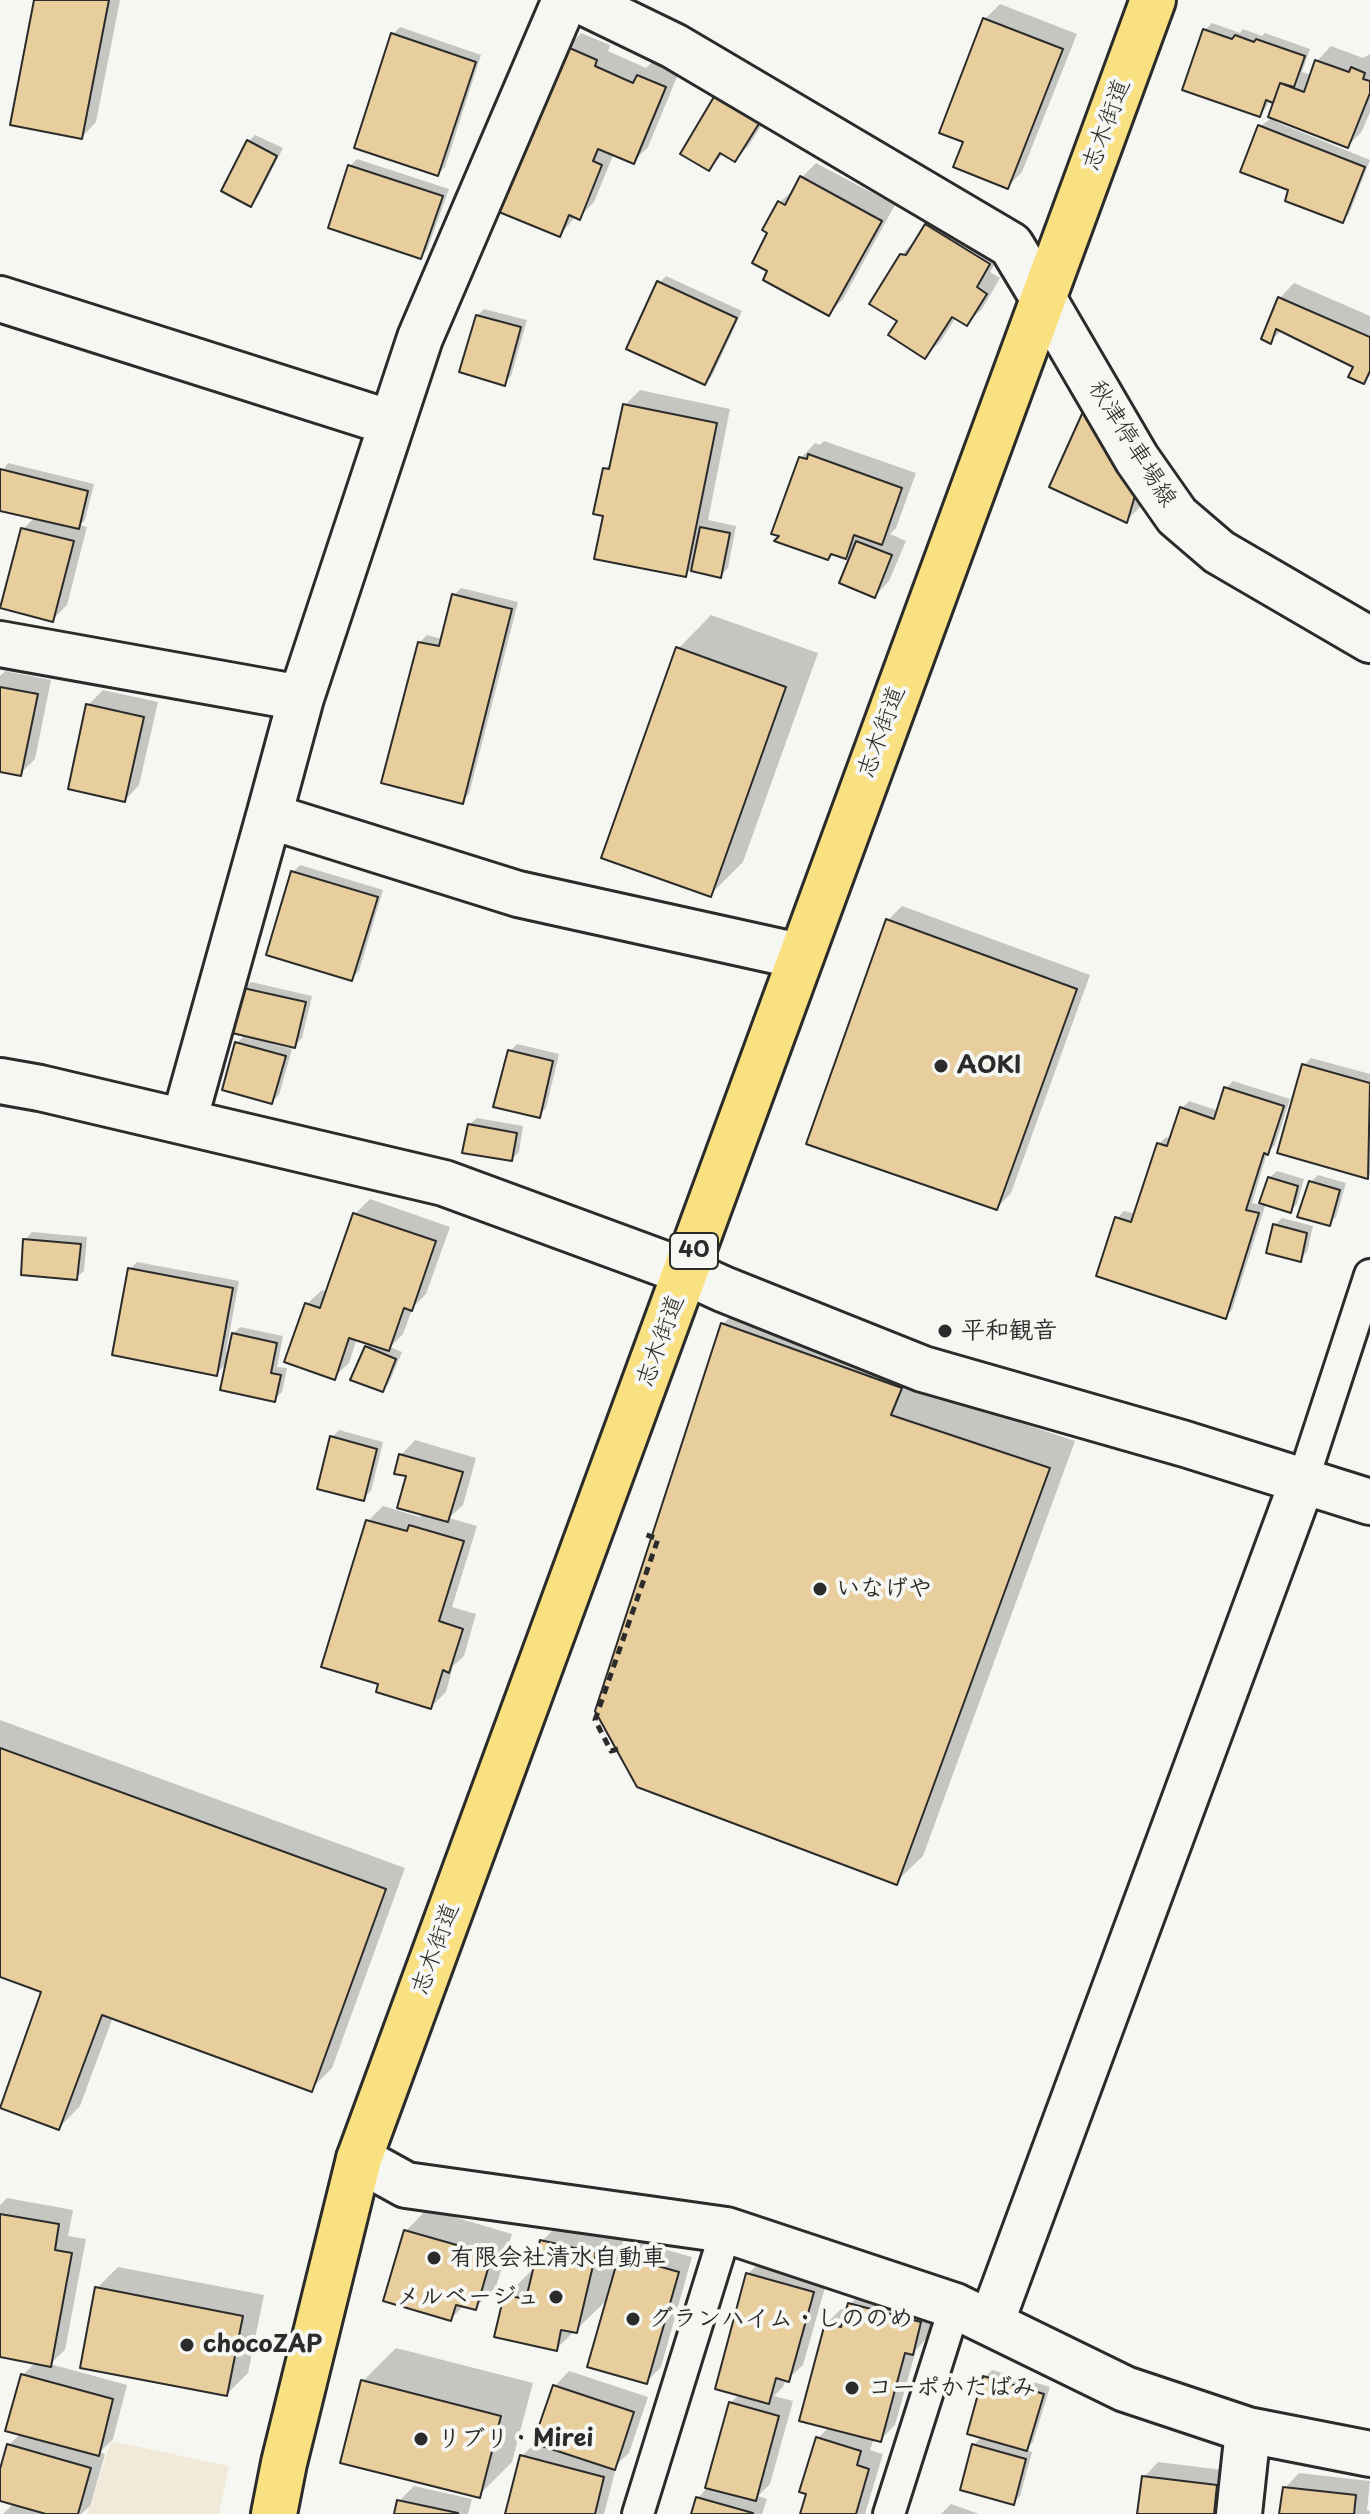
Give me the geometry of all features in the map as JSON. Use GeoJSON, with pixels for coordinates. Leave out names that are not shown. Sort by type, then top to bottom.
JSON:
{"type":"FeatureCollection","features":[{"type":"Feature","properties":{"kind":"main road","name":"志木街道"},"geometry":{"type":"LineString","coordinates":[[274,2514],[359,2159],[1153,0]]}},
{"type":"Feature","properties":{"kind":"street"},"geometry":{"type":"LineString","coordinates":[[184,1121],[301,698],[391,423],[420,338],[565,0]]}},
{"type":"Feature","properties":{"kind":"street","name":"秋津停車場線"},"geometry":{"type":"LineString","coordinates":[[579,0],[674,46],[1011,245],[1137,459],[1177,516],[1219,552],[1370,640]]}},
{"type":"Feature","properties":{"kind":"street"},"geometry":{"type":"LineString","coordinates":[[0,299],[391,423]]}},
{"type":"Feature","properties":{"kind":"street"},"geometry":{"type":"LineString","coordinates":[[0,644],[301,698]]}},
{"type":"Feature","properties":{"kind":"street"},"geometry":{"type":"LineString","coordinates":[[269,816],[518,894],[799,956]]}},
{"type":"Feature","properties":{"kind":"street"},"geometry":{"type":"LineString","coordinates":[[0,1081],[444,1183],[686,1272],[923,1369],[1370,1502]]}},
{"type":"Feature","properties":{"kind":"street"},"geometry":{"type":"LineString","coordinates":[[973,2314],[1303,1480]]}},
{"type":"Feature","properties":{"kind":"street"},"geometry":{"type":"LineString","coordinates":[[359,2159],[406,2185],[726,2230],[973,2314],[1125,2389],[1248,2430],[1370,2454]]}},
{"type":"Feature","properties":{"kind":"street"},"geometry":{"type":"LineString","coordinates":[[1239,2514],[1248,2430]]}},
{"type":"Feature","properties":{"kind":"lane"},"geometry":{"type":"LineString","coordinates":[[1303,1480],[1370,1275]]}},
{"type":"Feature","properties":{"kind":"lane"},"geometry":{"type":"LineString","coordinates":[[638,2514],[726,2230]]}},
{"type":"Feature","properties":{"kind":"lane"},"geometry":{"type":"LineString","coordinates":[[889,2514],[973,2314]]}},
{"type":"Feature","properties":{"kind":"path"},"geometry":{"type":"LineString","coordinates":[[618,1749],[611,1751],[595,1720],[658,1539],[635,1531]]}},
{"type":"Feature","properties":{"kind":"shaded area"},"geometry":{"type":"Polygon","coordinates":[[[111,2441],[229,2466],[219,2514],[87,2514],[111,2441]]]}},
{"type":"Feature","properties":{"kind":"building"},"geometry":{"type":"Polygon","coordinates":[[[34,0],[109,0],[82,139],[10,125],[34,0]]]}},
{"type":"Feature","properties":{"kind":"building"},"geometry":{"type":"Polygon","coordinates":[[[983,18],[1063,49],[1008,189],[953,167],[963,142],[939,133],[983,18]]]}},
{"type":"Feature","properties":{"kind":"building"},"geometry":{"type":"Polygon","coordinates":[[[1203,29],[1232,39],[1235,35],[1254,42],[1256,39],[1305,56],[1294,87],[1280,83],[1273,103],[1266,100],[1260,117],[1182,90],[1203,29]]]}},
{"type":"Feature","properties":{"kind":"building"},"geometry":{"type":"Polygon","coordinates":[[[391,33],[476,62],[438,176],[354,148],[391,33]]]}},
{"type":"Feature","properties":{"kind":"building"},"geometry":{"type":"Polygon","coordinates":[[[565,46],[597,60],[595,66],[633,83],[637,75],[666,87],[634,164],[598,149],[593,161],[602,165],[580,220],[569,215],[560,237],[499,212],[565,46]]]}},
{"type":"Feature","properties":{"kind":"building"},"geometry":{"type":"Polygon","coordinates":[[[1315,60],[1349,72],[1351,67],[1365,73],[1363,79],[1370,81],[1370,93],[1348,148],[1268,117],[1280,83],[1304,92],[1315,60]]]}},
{"type":"Feature","properties":{"kind":"building"},"geometry":{"type":"Polygon","coordinates":[[[715,95],[760,122],[735,162],[720,153],[709,171],[680,154],[715,95]]]}},
{"type":"Feature","properties":{"kind":"building"},"geometry":{"type":"Polygon","coordinates":[[[1258,125],[1365,167],[1343,223],[1285,201],[1288,190],[1240,172],[1258,125]]]}},
{"type":"Feature","properties":{"kind":"building"},"geometry":{"type":"Polygon","coordinates":[[[247,140],[277,156],[251,207],[221,191],[247,140]]]}},
{"type":"Feature","properties":{"kind":"building"},"geometry":{"type":"Polygon","coordinates":[[[348,165],[443,196],[421,259],[328,228],[348,165]]]}},
{"type":"Feature","properties":{"kind":"building"},"geometry":{"type":"Polygon","coordinates":[[[800,176],[882,221],[829,316],[763,280],[767,271],[752,263],[767,233],[762,230],[778,201],[785,205],[800,176]]]}},
{"type":"Feature","properties":{"kind":"building"},"geometry":{"type":"Polygon","coordinates":[[[925,224],[990,264],[977,287],[987,294],[967,326],[952,317],[925,359],[888,335],[897,321],[869,304],[900,254],[906,255],[925,224]]]}},
{"type":"Feature","properties":{"kind":"building"},"geometry":{"type":"Polygon","coordinates":[[[657,281],[737,318],[705,385],[626,349],[657,281]]]}},
{"type":"Feature","properties":{"kind":"building"},"geometry":{"type":"Polygon","coordinates":[[[1278,297],[1370,337],[1370,371],[1364,384],[1348,377],[1353,367],[1276,329],[1271,344],[1261,339],[1278,297]]]}},
{"type":"Feature","properties":{"kind":"building"},"geometry":{"type":"Polygon","coordinates":[[[476,315],[521,327],[505,386],[459,372],[476,315]]]}},
{"type":"Feature","properties":{"kind":"building"},"geometry":{"type":"Polygon","coordinates":[[[623,404],[717,423],[686,577],[594,559],[603,516],[593,514],[603,468],[609,469],[623,404]]]}},
{"type":"Feature","properties":{"kind":"building"},"geometry":{"type":"Polygon","coordinates":[[[1086,405],[1136,492],[1127,523],[1049,487],[1086,405]]]}},
{"type":"Feature","properties":{"kind":"building"},"geometry":{"type":"Polygon","coordinates":[[[808,454],[902,488],[882,545],[854,535],[846,559],[831,554],[828,560],[774,541],[779,536],[771,534],[799,457],[807,459],[808,454]]]}},
{"type":"Feature","properties":{"kind":"building"},"geometry":{"type":"Polygon","coordinates":[[[0,469],[88,491],[79,529],[0,511],[0,469]]]}},
{"type":"Feature","properties":{"kind":"building"},"geometry":{"type":"Polygon","coordinates":[[[700,527],[730,533],[721,578],[691,571],[700,527]]]}},
{"type":"Feature","properties":{"kind":"building"},"geometry":{"type":"Polygon","coordinates":[[[21,528],[74,541],[53,622],[0,608],[21,528]]]}},
{"type":"Feature","properties":{"kind":"building"},"geometry":{"type":"Polygon","coordinates":[[[856,541],[892,555],[875,598],[839,583],[856,541]]]}},
{"type":"Feature","properties":{"kind":"building"},"geometry":{"type":"Polygon","coordinates":[[[452,594],[512,609],[463,804],[381,783],[418,642],[439,646],[452,594]]]}},
{"type":"Feature","properties":{"kind":"building"},"geometry":{"type":"Polygon","coordinates":[[[676,647],[786,687],[711,897],[601,858],[676,647]]]}},
{"type":"Feature","properties":{"kind":"building"},"geometry":{"type":"Polygon","coordinates":[[[0,687],[38,694],[21,776],[0,772],[0,687]]]}},
{"type":"Feature","properties":{"kind":"building"},"geometry":{"type":"Polygon","coordinates":[[[86,704],[144,717],[125,802],[68,789],[86,704]]]}},
{"type":"Feature","properties":{"kind":"building"},"geometry":{"type":"Polygon","coordinates":[[[291,871],[378,897],[352,981],[266,955],[291,871]]]}},
{"type":"Feature","properties":{"kind":"building","name":"AOKI"},"geometry":{"type":"Polygon","coordinates":[[[886,919],[1077,989],[997,1210],[806,1144],[886,919]]]}},
{"type":"Feature","properties":{"kind":"building"},"geometry":{"type":"Polygon","coordinates":[[[243,988],[306,1002],[295,1048],[232,1033],[243,988]]]}},
{"type":"Feature","properties":{"kind":"building"},"geometry":{"type":"Polygon","coordinates":[[[235,1042],[286,1056],[272,1104],[222,1090],[235,1042]]]}},
{"type":"Feature","properties":{"kind":"building"},"geometry":{"type":"Polygon","coordinates":[[[508,1050],[553,1061],[540,1118],[493,1107],[508,1050]]]}},
{"type":"Feature","properties":{"kind":"building"},"geometry":{"type":"Polygon","coordinates":[[[1302,1064],[1370,1083],[1368,1179],[1277,1153],[1302,1064]]]}},
{"type":"Feature","properties":{"kind":"building"},"geometry":{"type":"Polygon","coordinates":[[[1224,1087],[1284,1106],[1268,1155],[1264,1153],[1246,1210],[1259,1213],[1226,1319],[1096,1276],[1115,1217],[1131,1222],[1157,1143],[1167,1146],[1180,1107],[1214,1119],[1224,1087]]]}},
{"type":"Feature","properties":{"kind":"building"},"geometry":{"type":"Polygon","coordinates":[[[468,1124],[517,1133],[512,1161],[462,1153],[468,1124]]]}},
{"type":"Feature","properties":{"kind":"building"},"geometry":{"type":"Polygon","coordinates":[[[1268,1177],[1298,1186],[1291,1213],[1259,1203],[1268,1177]]]}},
{"type":"Feature","properties":{"kind":"building"},"geometry":{"type":"Polygon","coordinates":[[[1309,1181],[1340,1190],[1330,1226],[1297,1217],[1309,1181]]]}},
{"type":"Feature","properties":{"kind":"building"},"geometry":{"type":"Polygon","coordinates":[[[353,1213],[436,1241],[412,1311],[404,1308],[389,1351],[349,1338],[335,1380],[284,1362],[305,1303],[320,1308],[353,1213]]]}},
{"type":"Feature","properties":{"kind":"building"},"geometry":{"type":"Polygon","coordinates":[[[1273,1224],[1307,1233],[1301,1262],[1266,1253],[1273,1224]]]}},
{"type":"Feature","properties":{"kind":"building"},"geometry":{"type":"Polygon","coordinates":[[[23,1239],[81,1244],[77,1280],[21,1275],[23,1239]]]}},
{"type":"Feature","properties":{"kind":"building"},"geometry":{"type":"Polygon","coordinates":[[[128,1268],[233,1288],[217,1376],[112,1355],[128,1268]]]}},
{"type":"Feature","properties":{"kind":"building","name":"いなげや"},"geometry":{"type":"Polygon","coordinates":[[[721,1323],[902,1388],[891,1415],[1050,1468],[897,1885],[637,1787],[595,1711],[721,1323]]]}},
{"type":"Feature","properties":{"kind":"building"},"geometry":{"type":"Polygon","coordinates":[[[232,1333],[277,1343],[271,1373],[281,1375],[275,1402],[220,1390],[232,1333]]]}},
{"type":"Feature","properties":{"kind":"building"},"geometry":{"type":"Polygon","coordinates":[[[365,1346],[396,1359],[383,1392],[350,1380],[365,1346]]]}},
{"type":"Feature","properties":{"kind":"building"},"geometry":{"type":"Polygon","coordinates":[[[330,1436],[377,1449],[364,1501],[317,1489],[330,1436]]]}},
{"type":"Feature","properties":{"kind":"building"},"geometry":{"type":"Polygon","coordinates":[[[399,1454],[463,1472],[448,1522],[397,1508],[406,1476],[394,1474],[399,1454]]]}},
{"type":"Feature","properties":{"kind":"building"},"geometry":{"type":"Polygon","coordinates":[[[366,1520],[407,1531],[409,1525],[464,1541],[439,1621],[463,1629],[449,1673],[443,1670],[431,1709],[376,1692],[378,1684],[321,1667],[366,1520]]]}},
{"type":"Feature","properties":{"kind":"building"},"geometry":{"type":"Polygon","coordinates":[[[0,1748],[386,1889],[312,2092],[102,2015],[59,2130],[0,2108],[41,1992],[0,1977],[0,1748]]]}},
{"type":"Feature","properties":{"kind":"building"},"geometry":{"type":"Polygon","coordinates":[[[0,2214],[59,2224],[55,2250],[72,2253],[51,2367],[0,2357],[0,2214]]]}},
{"type":"Feature","properties":{"kind":"building"},"geometry":{"type":"Polygon","coordinates":[[[404,2230],[492,2255],[476,2310],[456,2305],[451,2321],[383,2301],[404,2230]]]}},
{"type":"Feature","properties":{"kind":"building","name":"メルベージュ"},"geometry":{"type":"Polygon","coordinates":[[[540,2240],[596,2253],[577,2333],[561,2330],[557,2351],[494,2337],[504,2295],[526,2299],[540,2240]]]}},
{"type":"Feature","properties":{"kind":"building","name":"グランハイム・しののめ"},"geometry":{"type":"Polygon","coordinates":[[[619,2255],[679,2272],[647,2384],[587,2367],[619,2255]]]}},
{"type":"Feature","properties":{"kind":"building"},"geometry":{"type":"Polygon","coordinates":[[[746,2273],[814,2292],[789,2382],[776,2378],[769,2404],[715,2389],[746,2273]]]}},
{"type":"Feature","properties":{"kind":"building"},"geometry":{"type":"Polygon","coordinates":[[[95,2287],[243,2316],[227,2396],[80,2368],[95,2287]]]}},
{"type":"Feature","properties":{"kind":"building","name":"コーポかたばみ"},"geometry":{"type":"Polygon","coordinates":[[[848,2303],[921,2322],[913,2355],[905,2353],[881,2442],[799,2421],[825,2323],[841,2327],[848,2303]]]}},
{"type":"Feature","properties":{"kind":"building"},"geometry":{"type":"Polygon","coordinates":[[[21,2374],[113,2399],[99,2456],[5,2431],[21,2374]]]}},
{"type":"Feature","properties":{"kind":"building"},"geometry":{"type":"Polygon","coordinates":[[[983,2376],[1044,2394],[1027,2451],[967,2434],[983,2376]]]}},
{"type":"Feature","properties":{"kind":"building","name":"リブリ・Mirei"},"geometry":{"type":"Polygon","coordinates":[[[361,2380],[501,2416],[480,2498],[340,2463],[361,2380]]]}},
{"type":"Feature","properties":{"kind":"building"},"geometry":{"type":"Polygon","coordinates":[[[553,2385],[634,2412],[615,2470],[533,2443],[553,2385]]]}},
{"type":"Feature","properties":{"kind":"building"},"geometry":{"type":"Polygon","coordinates":[[[729,2402],[779,2416],[756,2501],[705,2488],[729,2402]]]}},
{"type":"Feature","properties":{"kind":"building"},"geometry":{"type":"Polygon","coordinates":[[[816,2437],[861,2451],[857,2465],[869,2469],[856,2514],[800,2514],[806,2494],[799,2492],[816,2437]]]}},
{"type":"Feature","properties":{"kind":"building"},"geometry":{"type":"Polygon","coordinates":[[[7,2444],[91,2468],[78,2514],[46,2514],[0,2501],[0,2469],[7,2444]]]}},
{"type":"Feature","properties":{"kind":"building"},"geometry":{"type":"Polygon","coordinates":[[[972,2444],[1026,2459],[1014,2505],[960,2490],[972,2444]]]}},
{"type":"Feature","properties":{"kind":"building"},"geometry":{"type":"Polygon","coordinates":[[[520,2455],[604,2477],[595,2514],[505,2514],[520,2455]]]}},
{"type":"Feature","properties":{"kind":"building"},"geometry":{"type":"Polygon","coordinates":[[[1142,2476],[1217,2485],[1214,2514],[1137,2514],[1142,2476]]]}},
{"type":"Feature","properties":{"kind":"building"},"geometry":{"type":"Polygon","coordinates":[[[1283,2487],[1356,2495],[1354,2514],[1279,2514],[1283,2487]]]}},
{"type":"Feature","properties":{"kind":"building"},"geometry":{"type":"Polygon","coordinates":[[[696,2497],[753,2513],[753,2514],[691,2514],[696,2497]]]}},
{"type":"Feature","properties":{"kind":"building"},"geometry":{"type":"Polygon","coordinates":[[[397,2500],[458,2513],[458,2514],[394,2514],[397,2500]]]}},
{"type":"Feature","properties":{"kind":"place","name":"AOKI"},"geometry":{"type":"Point","coordinates":[941,1066]}},
{"type":"Feature","properties":{"kind":"place","name":"平和観音"},"geometry":{"type":"Point","coordinates":[945,1331]}},
{"type":"Feature","properties":{"kind":"place","name":"いなげや"},"geometry":{"type":"Point","coordinates":[820,1589]}},
{"type":"Feature","properties":{"kind":"place","name":"有限会社清水自動車"},"geometry":{"type":"Point","coordinates":[434,2258]}},
{"type":"Feature","properties":{"kind":"place","name":"メルベージュ"},"geometry":{"type":"Point","coordinates":[556,2297]}},
{"type":"Feature","properties":{"kind":"place","name":"グランハイム・しののめ"},"geometry":{"type":"Point","coordinates":[633,2319]}},
{"type":"Feature","properties":{"kind":"place","name":"chocoZAP"},"geometry":{"type":"Point","coordinates":[187,2345]}},
{"type":"Feature","properties":{"kind":"place","name":"コーポかたばみ"},"geometry":{"type":"Point","coordinates":[852,2388]}},
{"type":"Feature","properties":{"kind":"place","name":"リブリ・Mirei"},"geometry":{"type":"Point","coordinates":[421,2439]}}]}
